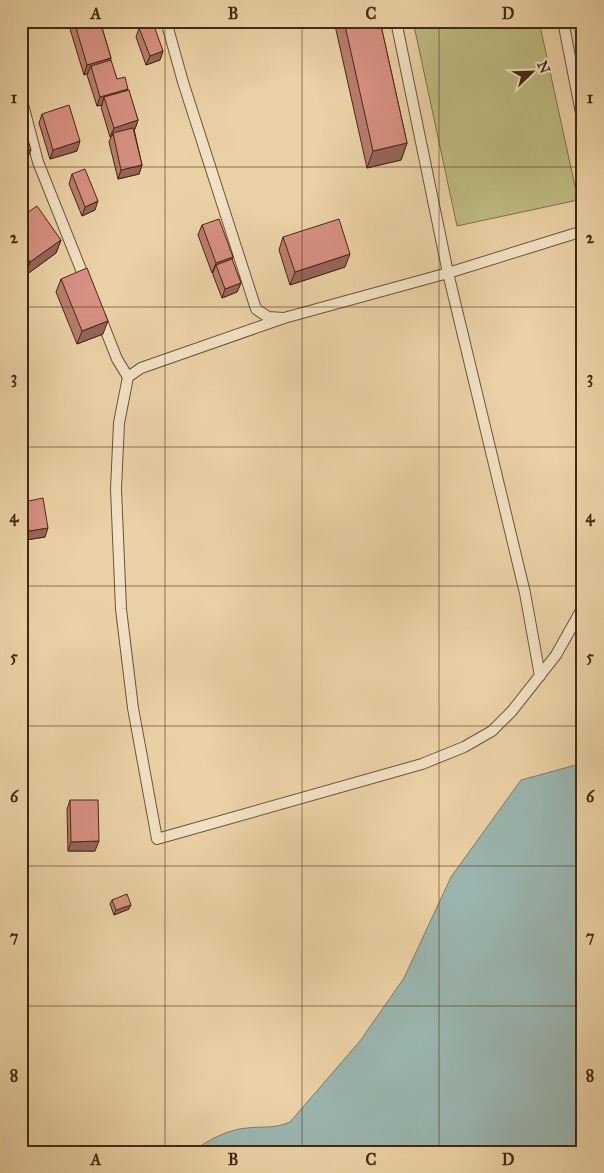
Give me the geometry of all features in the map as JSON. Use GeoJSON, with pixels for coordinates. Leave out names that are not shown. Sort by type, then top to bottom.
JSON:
{"type":"FeatureCollection","features":[{"type":"Feature","properties":{"kind":"lane"},"geometry":{"type":"LineString","coordinates":[[166,21],[183,82],[256,309],[268,316],[284,318]]}},
{"type":"Feature","properties":{"kind":"lane"},"geometry":{"type":"LineString","coordinates":[[396,21],[448,273],[525,593],[540,676]]}},
{"type":"Feature","properties":{"kind":"lane"},"geometry":{"type":"LineString","coordinates":[[563,21],[583,123]]}},
{"type":"Feature","properties":{"kind":"lane"},"geometry":{"type":"LineString","coordinates":[[21,97],[38,162],[117,359],[128,377]]}},
{"type":"Feature","properties":{"kind":"lane"},"geometry":{"type":"LineString","coordinates":[[583,231],[448,273],[284,318],[141,368],[128,377],[118,423],[117,479],[121,609],[133,708],[157,839],[422,764],[464,747],[492,731],[512,712],[556,655],[583,607]]}},
{"type":"Feature","properties":{"kind":"shaded area"},"geometry":{"type":"Polygon","coordinates":[[[413,21],[539,21],[578,200],[457,226],[413,21]]]}},
{"type":"Feature","properties":{"kind":"water"},"geometry":{"type":"Polygon","coordinates":[[[583,763],[583,1152],[193,1152],[211,1139],[233,1130],[274,1126],[290,1122],[360,1041],[404,978],[451,877],[521,780],[583,763]]]}},
{"type":"Feature","properties":{"kind":"building"},"geometry":{"type":"Polygon","coordinates":[[[74,21],[100,21],[111,58],[87,65],[74,21]]]}},
{"type":"Feature","properties":{"kind":"building"},"geometry":{"type":"Polygon","coordinates":[[[344,21],[380,21],[407,143],[373,151],[344,21]]]}},
{"type":"Feature","properties":{"kind":"building"},"geometry":{"type":"Polygon","coordinates":[[[153,23],[163,51],[150,56],[139,28],[153,23]]]}},
{"type":"Feature","properties":{"kind":"building"},"geometry":{"type":"Polygon","coordinates":[[[111,60],[117,79],[125,77],[128,89],[100,97],[91,66],[111,60]]]}},
{"type":"Feature","properties":{"kind":"building"},"geometry":{"type":"Polygon","coordinates":[[[129,90],[138,120],[114,128],[104,97],[129,90]]]}},
{"type":"Feature","properties":{"kind":"building"},"geometry":{"type":"Polygon","coordinates":[[[69,105],[80,141],[53,150],[42,114],[69,105]]]}},
{"type":"Feature","properties":{"kind":"building"},"geometry":{"type":"Polygon","coordinates":[[[21,115],[31,150],[21,152],[21,115]]]}},
{"type":"Feature","properties":{"kind":"building"},"geometry":{"type":"Polygon","coordinates":[[[133,128],[142,165],[121,170],[113,133],[133,128]]]}},
{"type":"Feature","properties":{"kind":"building"},"geometry":{"type":"Polygon","coordinates":[[[85,169],[98,201],[85,207],[72,174],[85,169]]]}},
{"type":"Feature","properties":{"kind":"building"},"geometry":{"type":"Polygon","coordinates":[[[37,206],[61,240],[30,262],[21,249],[21,217],[37,206]]]}},
{"type":"Feature","properties":{"kind":"building"},"geometry":{"type":"Polygon","coordinates":[[[219,219],[233,257],[216,263],[202,225],[219,219]]]}},
{"type":"Feature","properties":{"kind":"building"},"geometry":{"type":"Polygon","coordinates":[[[339,219],[350,254],[295,272],[283,237],[339,219]]]}},
{"type":"Feature","properties":{"kind":"building"},"geometry":{"type":"Polygon","coordinates":[[[232,259],[241,283],[225,289],[216,265],[232,259]]]}},
{"type":"Feature","properties":{"kind":"building"},"geometry":{"type":"Polygon","coordinates":[[[87,268],[108,321],[82,331],[61,279],[87,268]]]}},
{"type":"Feature","properties":{"kind":"building"},"geometry":{"type":"Polygon","coordinates":[[[43,498],[48,528],[29,531],[24,502],[43,498]]]}},
{"type":"Feature","properties":{"kind":"building"},"geometry":{"type":"Polygon","coordinates":[[[70,800],[98,800],[99,841],[71,842],[70,800]]]}},
{"type":"Feature","properties":{"kind":"building"},"geometry":{"type":"Polygon","coordinates":[[[127,894],[131,905],[116,910],[112,900],[127,894]]]}}]}
